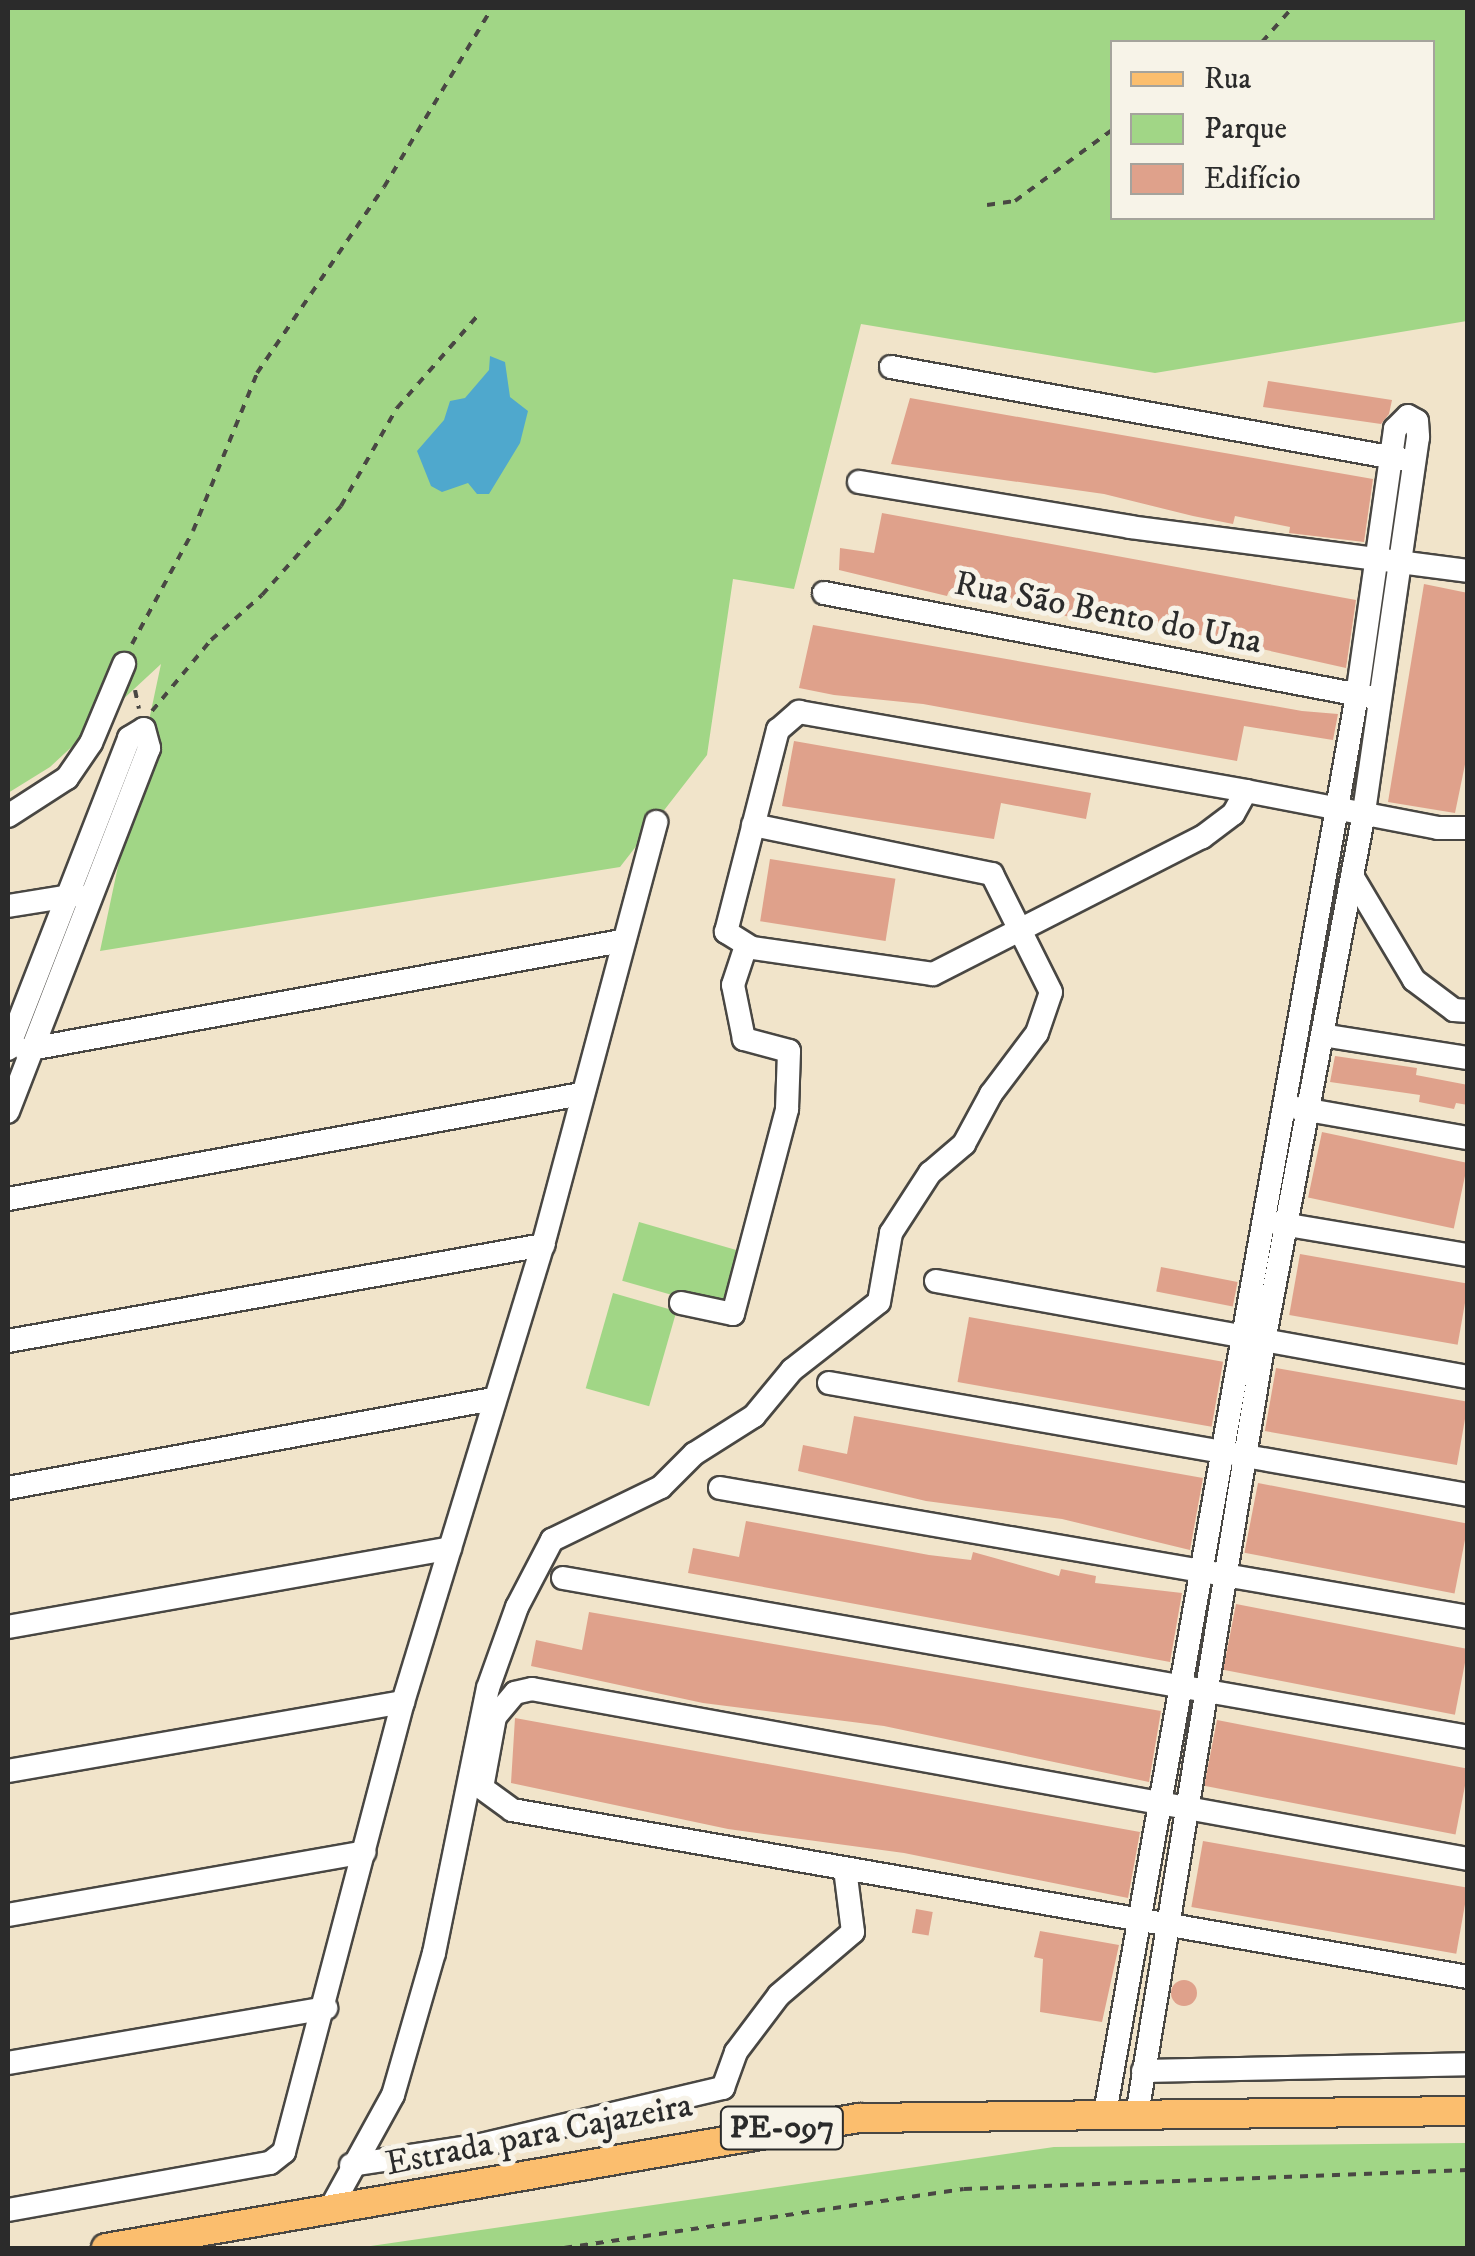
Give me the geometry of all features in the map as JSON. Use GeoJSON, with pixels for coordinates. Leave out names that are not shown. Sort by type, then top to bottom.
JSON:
{"type":"FeatureCollection","features":[{"type":"Feature","properties":{"kind":"main road","name":"Estrada para Cajazeira"},"geometry":{"type":"LineString","coordinates":[[106,2248],[840,2120],[1468,2111]]}},
{"type":"Feature","properties":{"kind":"street"},"geometry":{"type":"LineString","coordinates":[[892,368],[1403,460]]}},
{"type":"Feature","properties":{"kind":"street"},"geometry":{"type":"LineString","coordinates":[[1253,1339],[1287,1226],[1364,813],[1376,563],[1403,460]]}},
{"type":"Feature","properties":{"kind":"street"},"geometry":{"type":"LineString","coordinates":[[1105,2114],[1180,1684],[1213,1572],[1234,1454],[1253,1339],[1263,1220],[1334,808],[1402,566],[1403,460]]}},
{"type":"Feature","properties":{"kind":"street"},"geometry":{"type":"LineString","coordinates":[[859,482],[1376,563],[1468,570]]}},
{"type":"Feature","properties":{"kind":"street","name":"Rua São Bento do Una"},"geometry":{"type":"LineString","coordinates":[[824,594],[1368,697]]}},
{"type":"Feature","properties":{"kind":"street"},"geometry":{"type":"LineString","coordinates":[[8,816],[68,778],[91,744],[124,664]]}},
{"type":"Feature","properties":{"kind":"street"},"geometry":{"type":"LineString","coordinates":[[1246,790],[1232,814],[1202,837],[933,974],[915,976],[746,946],[728,938],[724,922],[778,730],[799,712],[1246,790],[1334,808],[1468,828]]}},
{"type":"Feature","properties":{"kind":"street"},"geometry":{"type":"LineString","coordinates":[[134,731],[144,729],[151,740],[8,1050],[34,1050],[621,941]]}},
{"type":"Feature","properties":{"kind":"street"},"geometry":{"type":"LineString","coordinates":[[8,2210],[270,2164],[291,2134],[403,1702],[542,1245],[656,822]]}},
{"type":"Feature","properties":{"kind":"street"},"geometry":{"type":"LineString","coordinates":[[328,2212],[392,2095],[434,1953],[488,1688],[516,1607],[552,1540],[661,1487],[694,1454],[754,1416],[792,1370],[878,1302],[891,1234],[930,1173],[964,1144],[990,1094],[1037,1033],[1051,992],[998,880],[982,870],[753,825]]}},
{"type":"Feature","properties":{"kind":"street"},"geometry":{"type":"LineString","coordinates":[[1352,876],[1414,980],[1454,1010],[1468,1011]]}},
{"type":"Feature","properties":{"kind":"street"},"geometry":{"type":"LineString","coordinates":[[8,906],[78,895]]}},
{"type":"Feature","properties":{"kind":"street"},"geometry":{"type":"LineString","coordinates":[[8,1112],[34,1050],[78,895]]}},
{"type":"Feature","properties":{"kind":"street"},"geometry":{"type":"LineString","coordinates":[[682,1303],[733,1314],[786,1109],[789,1051],[744,1039],[733,985],[746,946]]}},
{"type":"Feature","properties":{"kind":"street"},"geometry":{"type":"LineString","coordinates":[[1322,1034],[1468,1058]]}},
{"type":"Feature","properties":{"kind":"street"},"geometry":{"type":"LineString","coordinates":[[8,1200],[580,1094]]}},
{"type":"Feature","properties":{"kind":"street"},"geometry":{"type":"LineString","coordinates":[[1284,1106],[1468,1138]]}},
{"type":"Feature","properties":{"kind":"street"},"geometry":{"type":"LineString","coordinates":[[1263,1220],[1468,1254]]}},
{"type":"Feature","properties":{"kind":"street"},"geometry":{"type":"LineString","coordinates":[[8,1341],[542,1245]]}},
{"type":"Feature","properties":{"kind":"street"},"geometry":{"type":"LineString","coordinates":[[936,1281],[1468,1377]]}},
{"type":"Feature","properties":{"kind":"street"},"geometry":{"type":"LineString","coordinates":[[829,1383],[1468,1495]]}},
{"type":"Feature","properties":{"kind":"street"},"geometry":{"type":"LineString","coordinates":[[8,1488],[494,1399]]}},
{"type":"Feature","properties":{"kind":"street"},"geometry":{"type":"LineString","coordinates":[[720,1488],[1468,1618]]}},
{"type":"Feature","properties":{"kind":"street"},"geometry":{"type":"LineString","coordinates":[[8,1627],[450,1548]]}},
{"type":"Feature","properties":{"kind":"street"},"geometry":{"type":"LineString","coordinates":[[1137,2115],[1165,1924],[1207,1688],[1213,1572]]}},
{"type":"Feature","properties":{"kind":"street"},"geometry":{"type":"LineString","coordinates":[[563,1578],[1207,1688],[1468,1737]]}},
{"type":"Feature","properties":{"kind":"street"},"geometry":{"type":"LineString","coordinates":[[1468,1859],[532,1688],[514,1693],[494,1717],[482,1788],[500,1805],[1468,1977]]}},
{"type":"Feature","properties":{"kind":"street"},"geometry":{"type":"LineString","coordinates":[[8,1771],[403,1702]]}},
{"type":"Feature","properties":{"kind":"street"},"geometry":{"type":"LineString","coordinates":[[8,1915],[364,1852]]}},
{"type":"Feature","properties":{"kind":"street"},"geometry":{"type":"LineString","coordinates":[[351,2165],[481,2145],[723,2088],[736,2052],[779,1995],[852,1932],[845,1869]]}},
{"type":"Feature","properties":{"kind":"street"},"geometry":{"type":"LineString","coordinates":[[8,2063],[326,2008]]}},
{"type":"Feature","properties":{"kind":"street"},"geometry":{"type":"LineString","coordinates":[[1144,2071],[1468,2064]]}},
{"type":"Feature","properties":{"kind":"path"},"geometry":{"type":"LineString","coordinates":[[134,731],[141,701],[124,664],[193,532],[257,373],[384,187],[492,8]]}},
{"type":"Feature","properties":{"kind":"path"},"geometry":{"type":"LineString","coordinates":[[1264,40],[1292,8]]}},
{"type":"Feature","properties":{"kind":"path"},"geometry":{"type":"LineString","coordinates":[[987,206],[1015,202],[1110,131]]}},
{"type":"Feature","properties":{"kind":"path"},"geometry":{"type":"LineString","coordinates":[[134,731],[211,640],[262,595],[341,506],[397,408],[478,315]]}},
{"type":"Feature","properties":{"kind":"path"},"geometry":{"type":"LineString","coordinates":[[564,2248],[964,2189],[1468,2170]]}},
{"type":"Feature","properties":{"kind":"green space"},"geometry":{"type":"Polygon","coordinates":[[[8,8],[1467,8],[1467,321],[1155,373],[861,324],[794,589],[733,579],[707,755],[620,867],[100,951],[161,664],[50,767],[8,793],[8,8]]]}},
{"type":"Feature","properties":{"kind":"green space"},"geometry":{"type":"Polygon","coordinates":[[[639,1222],[738,1250],[721,1309],[622,1281],[639,1222]]]}},
{"type":"Feature","properties":{"kind":"green space"},"geometry":{"type":"Polygon","coordinates":[[[613,1293],[676,1311],[649,1406],[586,1388],[613,1293]]]}},
{"type":"Feature","properties":{"kind":"green space"},"geometry":{"type":"Polygon","coordinates":[[[1467,2143],[1467,2248],[357,2248],[1054,2147],[1467,2143]]]}},
{"type":"Feature","properties":{"kind":"water"},"geometry":{"type":"Polygon","coordinates":[[[490,356],[505,362],[510,397],[528,411],[520,443],[489,494],[477,494],[468,483],[442,492],[431,486],[417,451],[444,420],[450,401],[465,398],[489,370],[490,356]]]}},
{"type":"Feature","properties":{"kind":"building"},"geometry":{"type":"Polygon","coordinates":[[[1268,381],[1392,400],[1389,414],[1381,424],[1263,407],[1268,381]]]}},
{"type":"Feature","properties":{"kind":"building"},"geometry":{"type":"Polygon","coordinates":[[[910,398],[1373,479],[1364,542],[1289,533],[1290,527],[1235,516],[1233,524],[1104,494],[891,464],[910,398]]]}},
{"type":"Feature","properties":{"kind":"building"},"geometry":{"type":"Polygon","coordinates":[[[882,513],[1356,600],[1346,668],[1168,628],[1076,612],[1075,618],[949,591],[947,596],[839,570],[840,548],[874,553],[882,513]]]}},
{"type":"Feature","properties":{"kind":"building"},"geometry":{"type":"Polygon","coordinates":[[[1424,584],[1468,593],[1468,750],[1455,813],[1388,802],[1424,584]]]}},
{"type":"Feature","properties":{"kind":"building"},"geometry":{"type":"Polygon","coordinates":[[[813,625],[1302,711],[1338,714],[1333,740],[1244,726],[1237,761],[923,704],[799,688],[813,625]]]}},
{"type":"Feature","properties":{"kind":"building"},"geometry":{"type":"Polygon","coordinates":[[[794,741],[1091,793],[1086,819],[1001,803],[994,839],[782,806],[794,741]]]}},
{"type":"Feature","properties":{"kind":"building"},"geometry":{"type":"Polygon","coordinates":[[[770,859],[895,879],[886,941],[760,921],[770,859]]]}},
{"type":"Feature","properties":{"kind":"building"},"geometry":{"type":"Polygon","coordinates":[[[1335,1056],[1417,1068],[1416,1075],[1468,1085],[1468,1105],[1456,1103],[1454,1109],[1419,1102],[1420,1095],[1330,1082],[1335,1056]]]}},
{"type":"Feature","properties":{"kind":"building"},"geometry":{"type":"Polygon","coordinates":[[[1322,1132],[1468,1163],[1454,1229],[1308,1198],[1322,1132]]]}},
{"type":"Feature","properties":{"kind":"building"},"geometry":{"type":"Polygon","coordinates":[[[1300,1254],[1468,1284],[1458,1345],[1289,1315],[1300,1254]]]}},
{"type":"Feature","properties":{"kind":"building"},"geometry":{"type":"Polygon","coordinates":[[[1161,1267],[1238,1282],[1233,1306],[1156,1292],[1161,1267]]]}},
{"type":"Feature","properties":{"kind":"building"},"geometry":{"type":"Polygon","coordinates":[[[969,1317],[1223,1362],[1212,1427],[958,1382],[969,1317]]]}},
{"type":"Feature","properties":{"kind":"building"},"geometry":{"type":"Polygon","coordinates":[[[1276,1368],[1468,1402],[1457,1465],[1265,1431],[1276,1368]]]}},
{"type":"Feature","properties":{"kind":"building"},"geometry":{"type":"Polygon","coordinates":[[[854,1416],[1203,1478],[1190,1550],[1062,1519],[926,1501],[798,1471],[803,1445],[847,1454],[854,1416]]]}},
{"type":"Feature","properties":{"kind":"building"},"geometry":{"type":"Polygon","coordinates":[[[1258,1483],[1468,1524],[1455,1594],[1244,1553],[1258,1483]]]}},
{"type":"Feature","properties":{"kind":"building"},"geometry":{"type":"Polygon","coordinates":[[[746,1521],[929,1555],[971,1560],[973,1552],[1059,1576],[1061,1569],[1096,1576],[1095,1583],[1182,1593],[1170,1662],[688,1573],[693,1548],[739,1557],[746,1521]]]}},
{"type":"Feature","properties":{"kind":"building"},"geometry":{"type":"Polygon","coordinates":[[[1236,1604],[1468,1649],[1455,1715],[1223,1670],[1236,1604]]]}},
{"type":"Feature","properties":{"kind":"building"},"geometry":{"type":"Polygon","coordinates":[[[589,1612],[1161,1711],[1149,1782],[884,1726],[703,1703],[531,1666],[536,1640],[582,1650],[589,1612]]]}},
{"type":"Feature","properties":{"kind":"building"},"geometry":{"type":"Polygon","coordinates":[[[515,1718],[1140,1832],[1128,1898],[904,1853],[728,1829],[511,1783],[515,1718]]]}},
{"type":"Feature","properties":{"kind":"building"},"geometry":{"type":"Polygon","coordinates":[[[1217,1720],[1468,1769],[1456,1835],[1204,1786],[1217,1720]]]}},
{"type":"Feature","properties":{"kind":"building"},"geometry":{"type":"Polygon","coordinates":[[[1203,1841],[1468,1888],[1456,1954],[1191,1907],[1203,1841]]]}},
{"type":"Feature","properties":{"kind":"building"},"geometry":{"type":"Polygon","coordinates":[[[916,1909],[933,1912],[929,1936],[912,1933],[916,1909]]]}},
{"type":"Feature","properties":{"kind":"building"},"geometry":{"type":"Polygon","coordinates":[[[1040,1931],[1119,1945],[1102,2022],[1040,2012],[1043,1959],[1034,1957],[1040,1931]]]}},
{"type":"Feature","properties":{"kind":"building"},"geometry":{"type":"Polygon","coordinates":[[[1184,1980],[1193,1984],[1197,1993],[1193,2002],[1184,2006],[1175,2002],[1171,1993],[1175,1984],[1184,1980]]]}}]}
